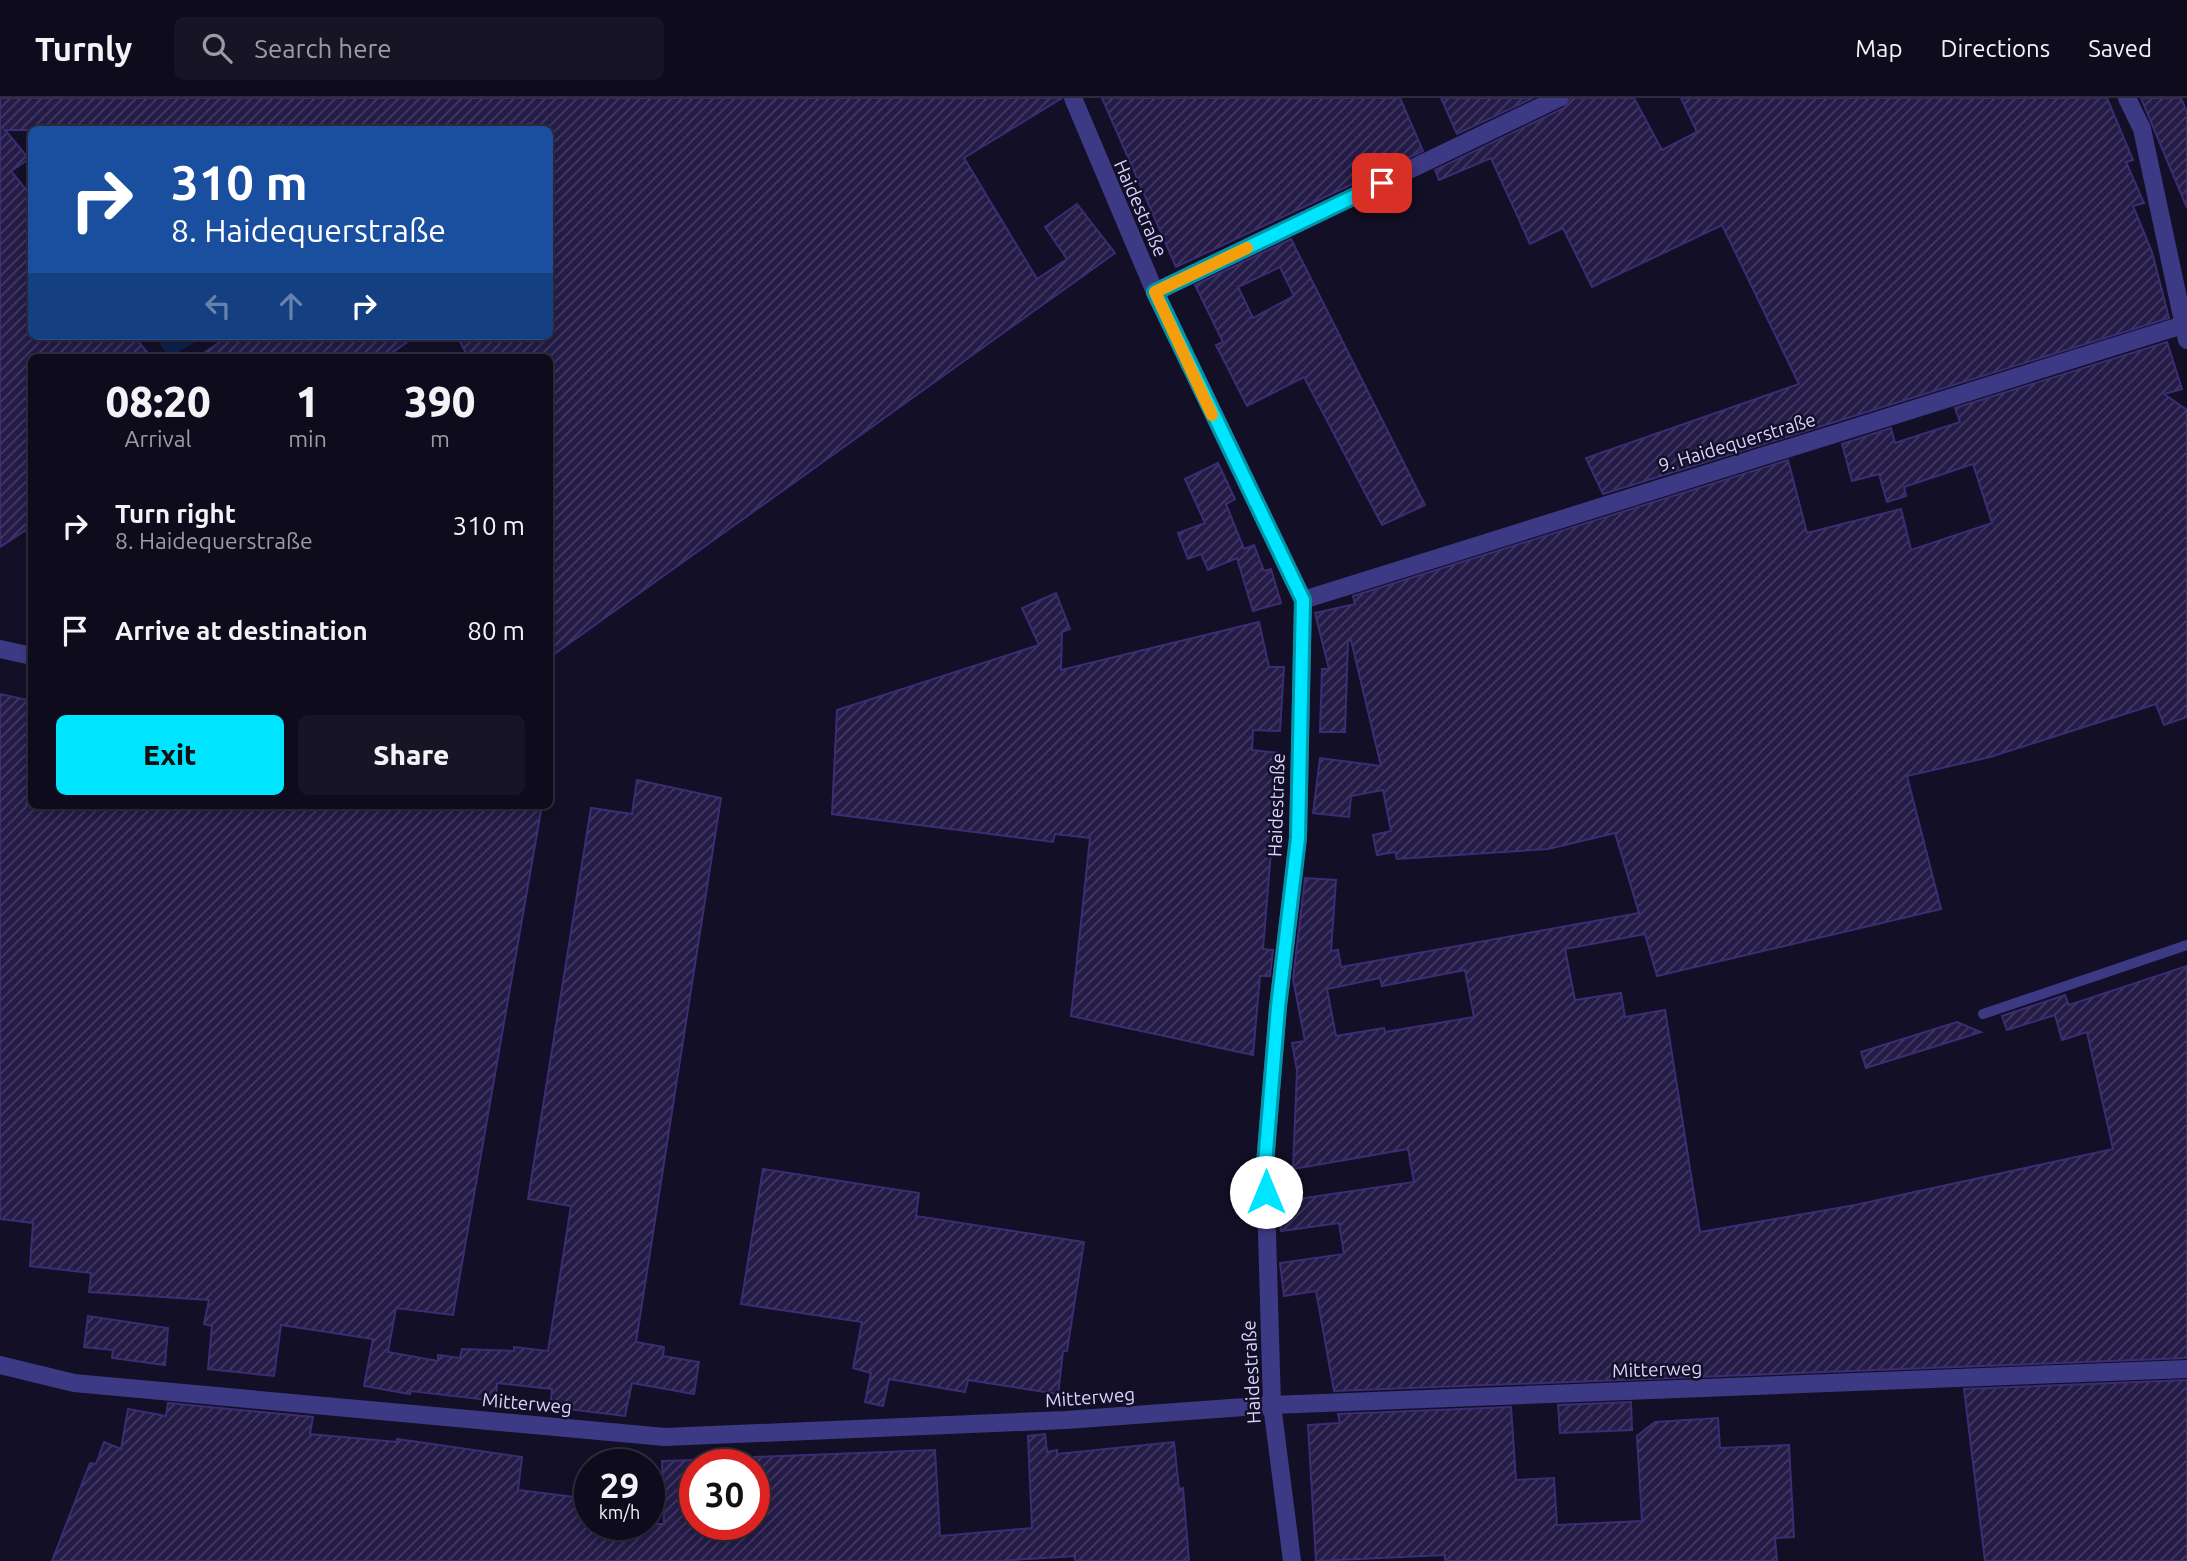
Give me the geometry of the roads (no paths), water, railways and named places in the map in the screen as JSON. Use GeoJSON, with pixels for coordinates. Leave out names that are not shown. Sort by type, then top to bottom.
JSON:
{"type":"FeatureCollection","features":[{"type":"Feature","properties":{"kind":"street","name":"Haidestraße"},"geometry":{"type":"LineString","coordinates":[[1073,98],[1155,292],[1303,600],[1298,838],[1278,1007],[1265,1164],[1272,1405],[1292,1561]]}},
{"type":"Feature","properties":{"kind":"street"},"geometry":{"type":"LineString","coordinates":[[1155,292],[1559,98]]}},
{"type":"Feature","properties":{"kind":"street"},"geometry":{"type":"LineString","coordinates":[[2127,98],[2142,129],[2185,332]]}},
{"type":"Feature","properties":{"kind":"street","name":"9. Haidequerstraße"},"geometry":{"type":"LineString","coordinates":[[1303,600],[2185,332]]}},
{"type":"Feature","properties":{"kind":"street"},"geometry":{"type":"LineString","coordinates":[[0,649],[28,655]]}},
{"type":"Feature","properties":{"kind":"street","name":"Mitterweg"},"geometry":{"type":"LineString","coordinates":[[0,1365],[74,1384],[665,1437],[1066,1420],[1272,1405],[2187,1369]]}},
{"type":"Feature","properties":{"kind":"lane"},"geometry":{"type":"LineString","coordinates":[[1983,1014],[2187,945]]}},
{"type":"Feature","properties":{"kind":"water"},"geometry":{"type":"Polygon","coordinates":[[[157,340],[199,340],[174,354],[167,354],[157,340]]]}}]}
